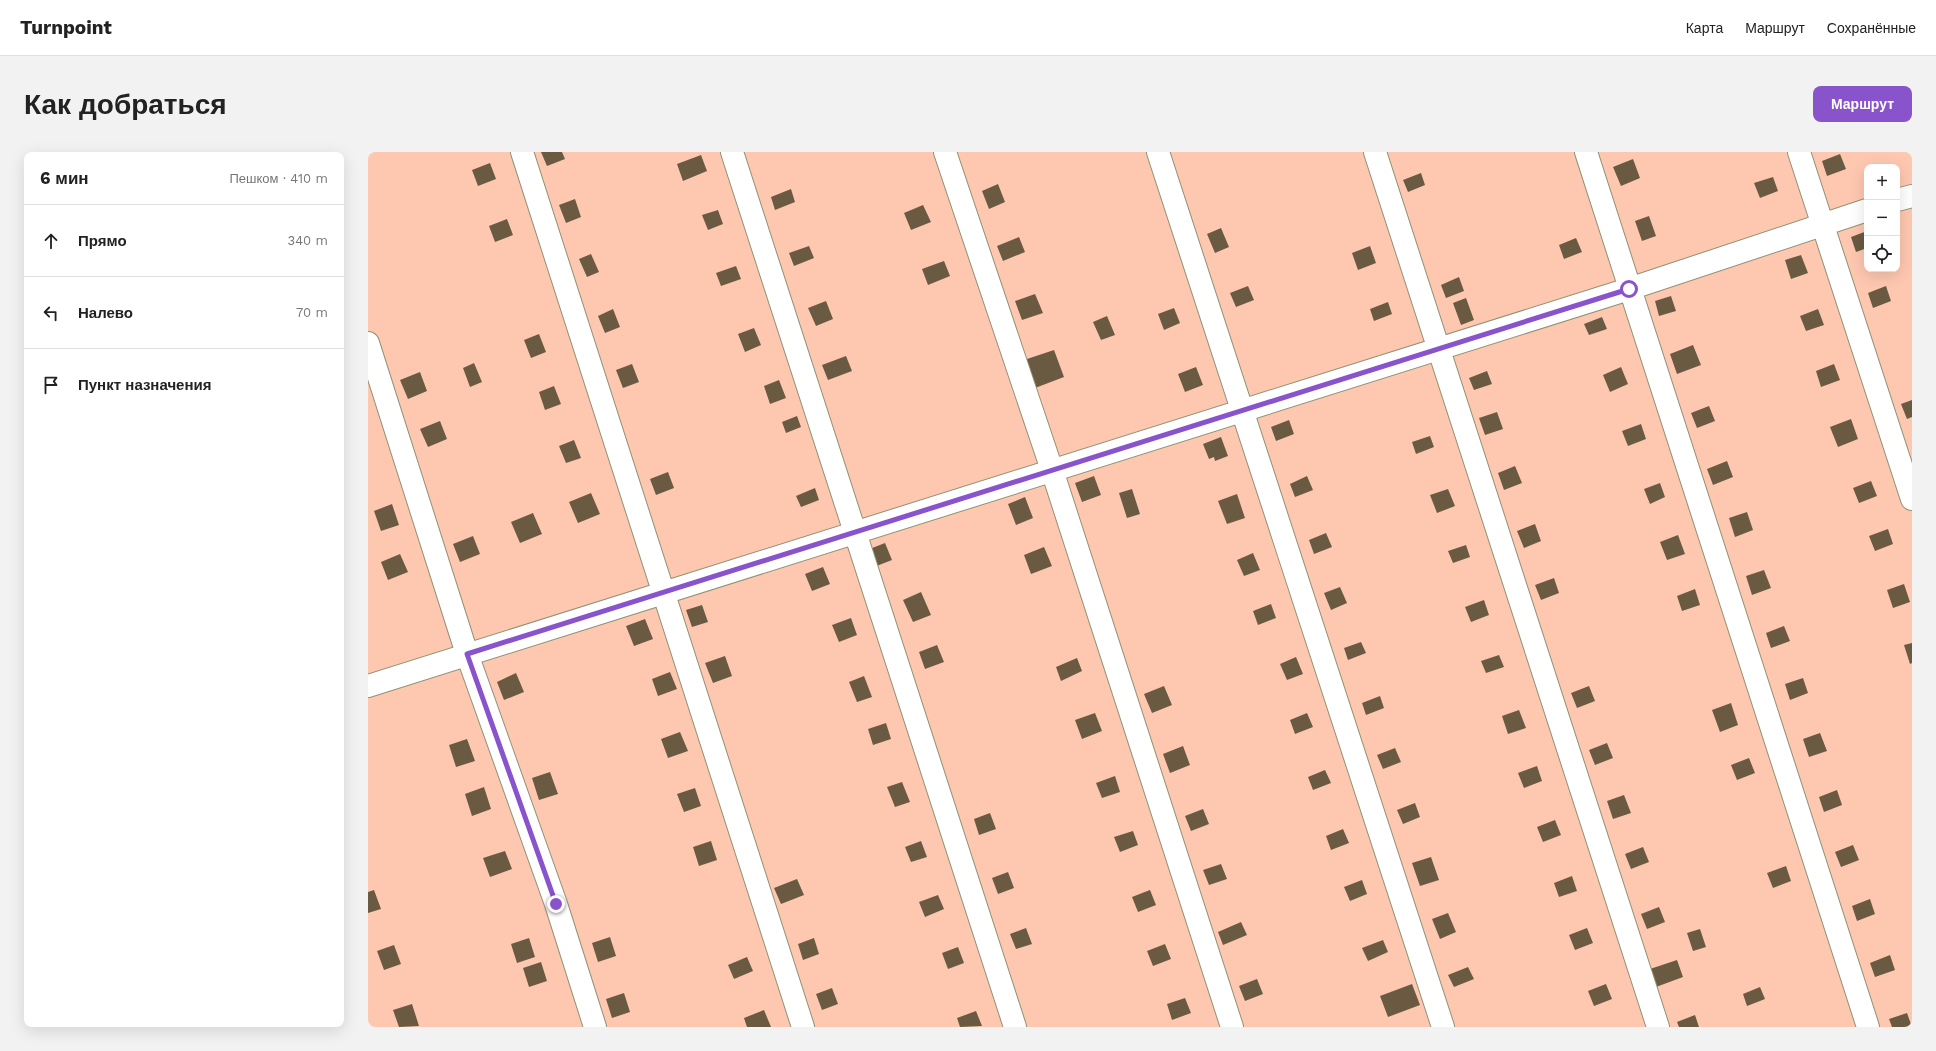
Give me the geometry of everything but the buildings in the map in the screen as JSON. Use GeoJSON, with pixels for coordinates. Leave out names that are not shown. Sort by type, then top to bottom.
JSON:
{"type":"FeatureCollection","features":[{"type":"Feature","properties":{"kind":"lane"},"geometry":{"type":"LineString","coordinates":[[522,152],[662,593],[803,1027]]}},
{"type":"Feature","properties":{"kind":"lane"},"geometry":{"type":"LineString","coordinates":[[732,152],[1015,1027]]}},
{"type":"Feature","properties":{"kind":"lane"},"geometry":{"type":"LineString","coordinates":[[944,152],[1052,470],[1232,1027]]}},
{"type":"Feature","properties":{"kind":"lane"},"geometry":{"type":"LineString","coordinates":[[1158,152],[1443,1027]]}},
{"type":"Feature","properties":{"kind":"lane"},"geometry":{"type":"LineString","coordinates":[[1375,152],[1658,1027]]}},
{"type":"Feature","properties":{"kind":"lane"},"geometry":{"type":"LineString","coordinates":[[1586,152],[1868,1027]]}},
{"type":"Feature","properties":{"kind":"lane"},"geometry":{"type":"LineString","coordinates":[[1799,152],[1912,498]]}},
{"type":"Feature","properties":{"kind":"lane"},"geometry":{"type":"LineString","coordinates":[[1900,199],[1912,196]]}},
{"type":"Feature","properties":{"kind":"lane"},"geometry":{"type":"LineString","coordinates":[[368,686],[1629,289],[1864,211]]}},
{"type":"Feature","properties":{"kind":"lane"},"geometry":{"type":"LineString","coordinates":[[368,343],[467,654],[556,904],[594,1027]]}},
{"type":"Feature","properties":{"kind":"shaded area"},"geometry":{"type":"Polygon","coordinates":[[[368,152],[1912,152],[1912,1027],[368,1027],[368,152]]]}},
{"type":"Feature","properties":{"kind":"route"},"geometry":{"type":"LineString","coordinates":[[556,904],[467,654],[1629,289]]}}]}
